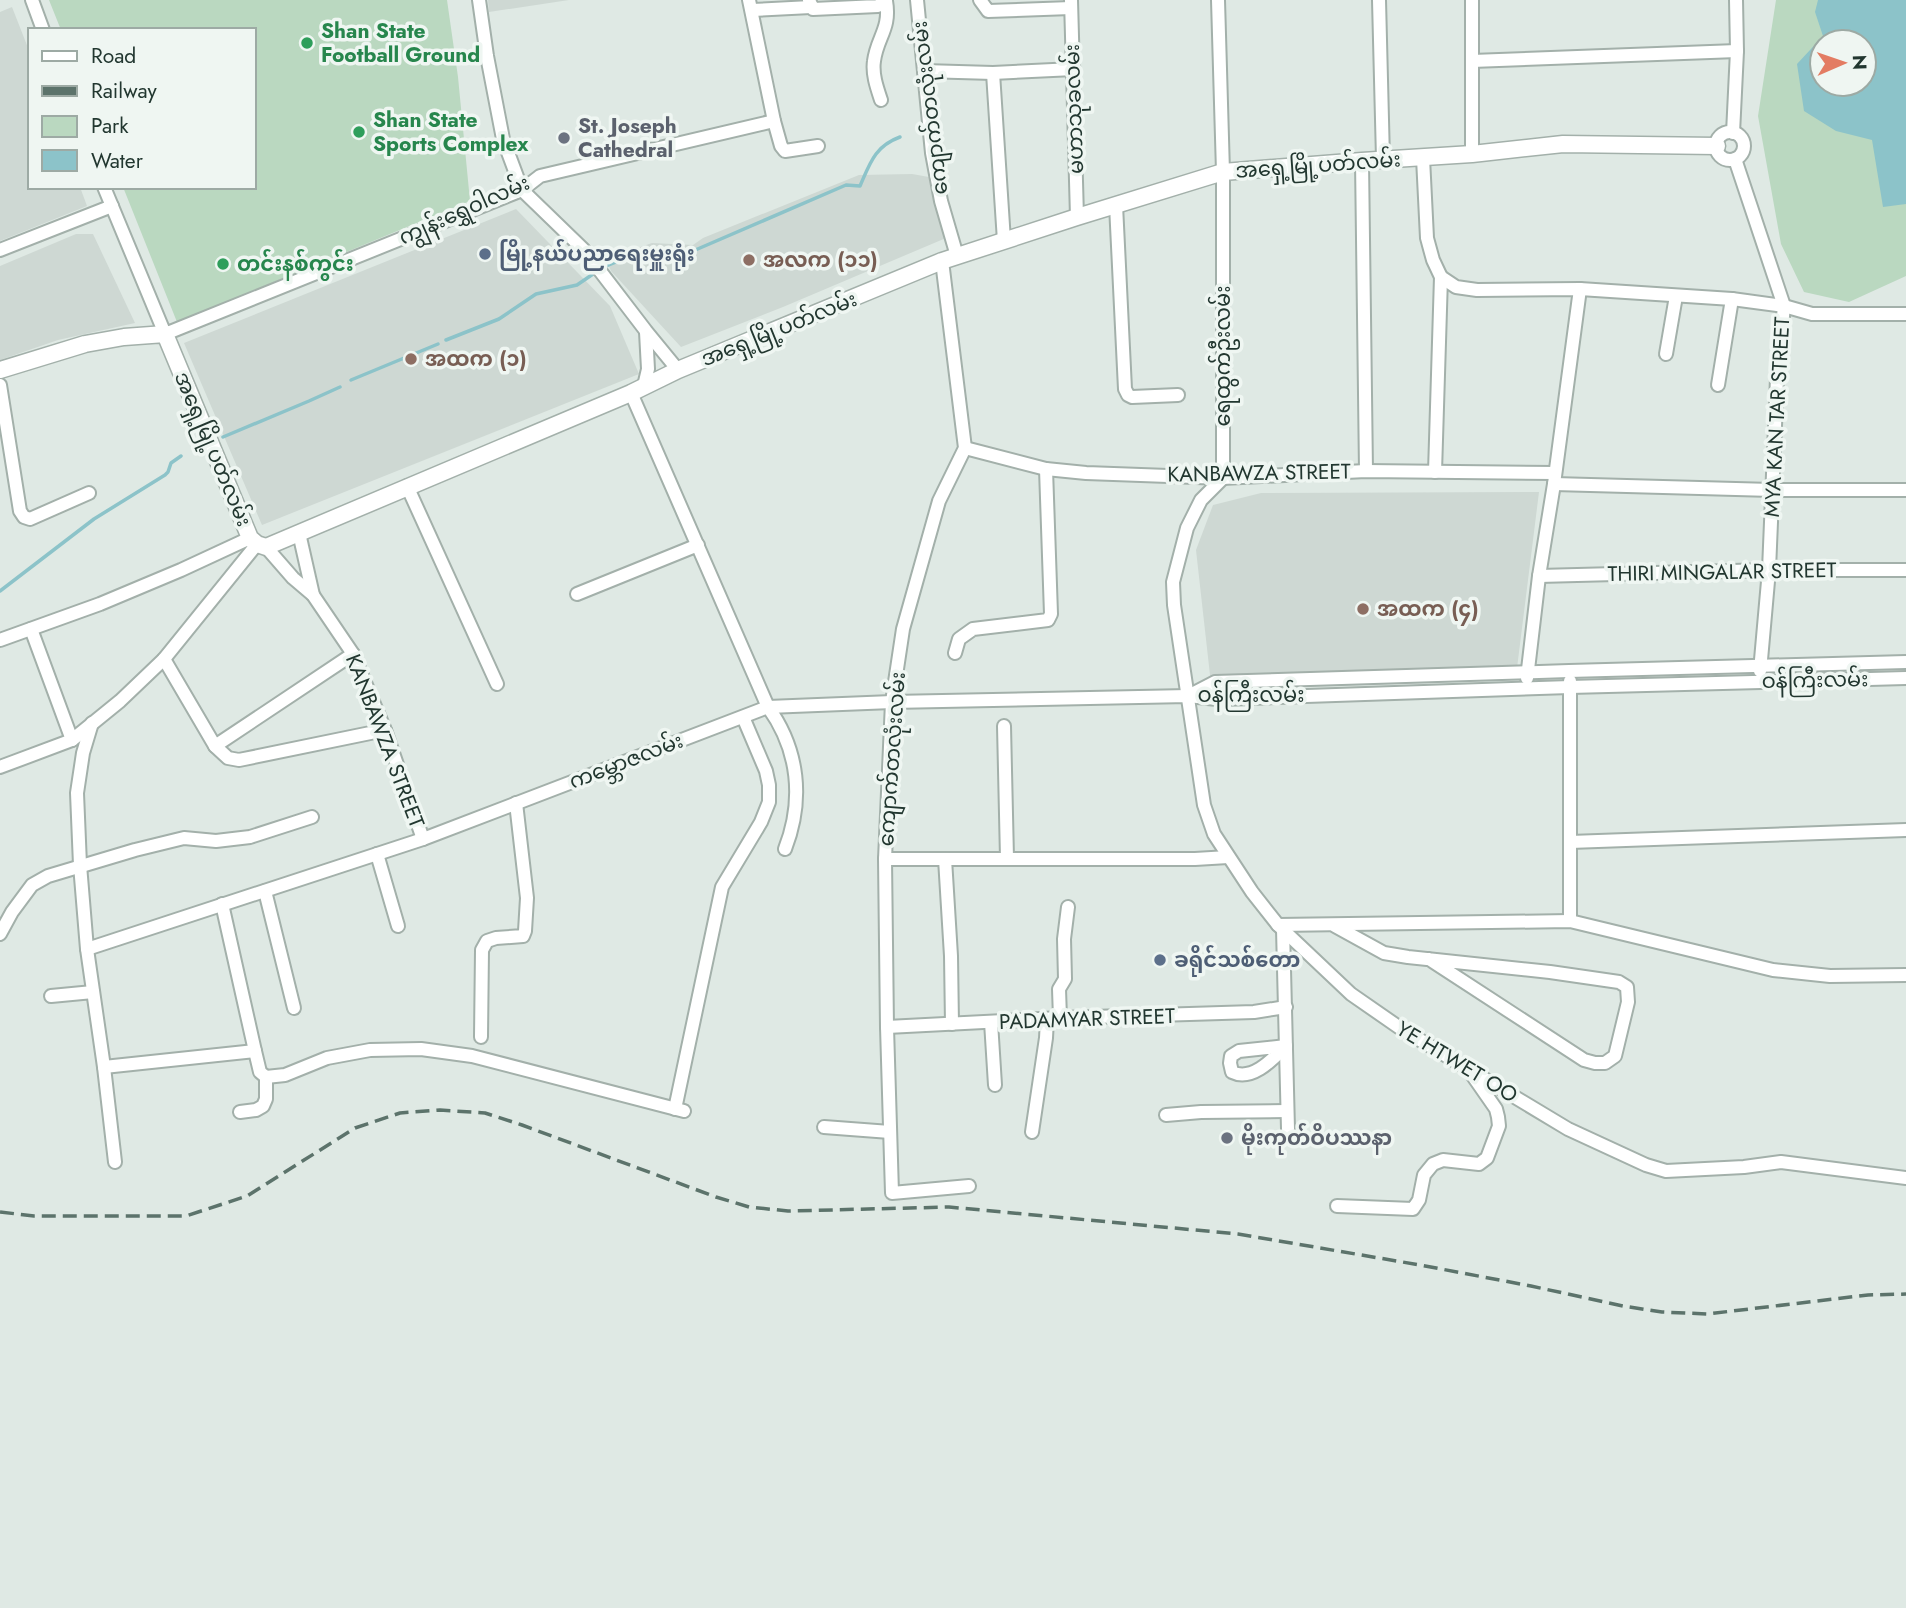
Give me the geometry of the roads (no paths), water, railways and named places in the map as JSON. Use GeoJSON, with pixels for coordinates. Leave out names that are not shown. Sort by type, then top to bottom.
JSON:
{"type":"FeatureCollection","features":[{"type":"Feature","properties":{"kind":"street"},"geometry":{"type":"LineString","coordinates":[[32,0],[42,28]]}},
{"type":"Feature","properties":{"kind":"street"},"geometry":{"type":"LineString","coordinates":[[479,0],[503,139],[522,190],[584,250],[678,370]]}},
{"type":"Feature","properties":{"kind":"street","name":"ကျောက်တလုံးလမ်း"},"geometry":{"type":"LineString","coordinates":[[917,0],[934,165],[950,259],[965,448],[939,501],[903,629],[892,702],[885,859],[892,1193],[969,1186]]}},
{"type":"Feature","properties":{"kind":"street"},"geometry":{"type":"LineString","coordinates":[[980,0],[988,11],[1071,4]]}},
{"type":"Feature","properties":{"kind":"street","name":"ရေထွက်ဦးလမ်း"},"geometry":{"type":"LineString","coordinates":[[1218,0],[1223,172],[1223,478]]}},
{"type":"Feature","properties":{"kind":"street"},"geometry":{"type":"LineString","coordinates":[[1379,0],[1383,159]]}},
{"type":"Feature","properties":{"kind":"street"},"geometry":{"type":"LineString","coordinates":[[1472,0],[1472,154]]}},
{"type":"Feature","properties":{"kind":"street","name":"MYA KAN TAR STREET"},"geometry":{"type":"LineString","coordinates":[[1736,0],[1737,51],[1732,133],[1740,137],[1744,145],[1742,154],[1735,159],[1784,306],[1777,378],[1769,570],[1759,682]]}},
{"type":"Feature","properties":{"kind":"street"},"geometry":{"type":"LineString","coordinates":[[818,146],[783,150],[774,121],[751,5],[810,3],[813,9],[871,7],[886,1],[887,21],[874,63],[874,75],[881,100]]}},
{"type":"Feature","properties":{"kind":"street","name":"မဟာသုခလမ်း"},"geometry":{"type":"LineString","coordinates":[[1071,4],[1077,217]]}},
{"type":"Feature","properties":{"kind":"street"},"geometry":{"type":"LineString","coordinates":[[1472,61],[1737,51]]}},
{"type":"Feature","properties":{"kind":"street"},"geometry":{"type":"LineString","coordinates":[[924,71],[1074,69]]}},
{"type":"Feature","properties":{"kind":"street"},"geometry":{"type":"LineString","coordinates":[[993,72],[1004,241]]}},
{"type":"Feature","properties":{"kind":"street","name":"ကျွန်းရွှေဝါလမ်း"},"geometry":{"type":"LineString","coordinates":[[164,334],[522,190],[540,176],[774,121]]}},
{"type":"Feature","properties":{"kind":"street"},"geometry":{"type":"LineString","coordinates":[[1732,133],[1720,137],[1717,150],[1722,158],[1735,159]]}},
{"type":"Feature","properties":{"kind":"street","name":"အရှေ့မြို့ပတ်လမ်း"},"geometry":{"type":"LineString","coordinates":[[164,334],[257,543],[299,533],[678,370],[950,259],[1223,172],[1472,154],[1563,144],[1717,146]]}},
{"type":"Feature","properties":{"kind":"street"},"geometry":{"type":"LineString","coordinates":[[1423,158],[1427,238],[1441,278],[1435,472]]}},
{"type":"Feature","properties":{"kind":"street"},"geometry":{"type":"LineString","coordinates":[[1362,160],[1366,471]]}},
{"type":"Feature","properties":{"kind":"street"},"geometry":{"type":"LineString","coordinates":[[0,370],[85,344],[164,334],[105,189]]}},
{"type":"Feature","properties":{"kind":"street"},"geometry":{"type":"LineString","coordinates":[[1116,205],[1125,388],[1132,397],[1178,395]]}},
{"type":"Feature","properties":{"kind":"street"},"geometry":{"type":"LineString","coordinates":[[0,250],[112,206]]}},
{"type":"Feature","properties":{"kind":"street"},"geometry":{"type":"LineString","coordinates":[[1441,278],[1456,287],[1476,290],[1580,289],[1732,299],[1784,306],[1812,314],[1906,314]]}},
{"type":"Feature","properties":{"kind":"street"},"geometry":{"type":"LineString","coordinates":[[1525,688],[1580,289]]}},
{"type":"Feature","properties":{"kind":"street"},"geometry":{"type":"LineString","coordinates":[[1666,354],[1676,296]]}},
{"type":"Feature","properties":{"kind":"street"},"geometry":{"type":"LineString","coordinates":[[1718,385],[1732,299]]}},
{"type":"Feature","properties":{"kind":"street"},"geometry":{"type":"LineString","coordinates":[[646,331],[648,369],[638,389],[698,545],[768,707],[780,724],[796,775],[797,805],[785,849]]}},
{"type":"Feature","properties":{"kind":"street"},"geometry":{"type":"LineString","coordinates":[[0,385],[20,511],[24,517],[30,519],[89,493]]}},
{"type":"Feature","properties":{"kind":"street","name":"KANBAWZA STREET"},"geometry":{"type":"LineString","coordinates":[[965,448],[1046,469],[1086,473],[1223,478],[1366,471],[1435,472],[1772,490],[1906,490]]}},
{"type":"Feature","properties":{"kind":"street"},"geometry":{"type":"LineString","coordinates":[[955,653],[959,639],[973,629],[1048,620],[1051,614],[1046,469]]}},
{"type":"Feature","properties":{"kind":"street"},"geometry":{"type":"LineString","coordinates":[[1188,696],[1173,582],[1187,528],[1201,500],[1223,478]]}},
{"type":"Feature","properties":{"kind":"street"},"geometry":{"type":"LineString","coordinates":[[407,486],[497,684]]}},
{"type":"Feature","properties":{"kind":"street"},"geometry":{"type":"LineString","coordinates":[[299,533],[313,595]]}},
{"type":"Feature","properties":{"kind":"street"},"geometry":{"type":"LineString","coordinates":[[0,640],[257,543]]}},
{"type":"Feature","properties":{"kind":"street"},"geometry":{"type":"LineString","coordinates":[[0,767],[72,740],[92,723],[164,659],[257,543]]}},
{"type":"Feature","properties":{"kind":"street","name":"KANBAWZA STREET"},"geometry":{"type":"LineString","coordinates":[[257,543],[313,595],[354,654],[385,730],[423,839]]}},
{"type":"Feature","properties":{"kind":"street"},"geometry":{"type":"LineString","coordinates":[[577,594],[698,545]]}},
{"type":"Feature","properties":{"kind":"street","name":"THIRI MINGALAR STREET"},"geometry":{"type":"LineString","coordinates":[[1539,576],[1906,569]]}},
{"type":"Feature","properties":{"kind":"street"},"geometry":{"type":"LineString","coordinates":[[31,629],[72,740]]}},
{"type":"Feature","properties":{"kind":"street"},"geometry":{"type":"LineString","coordinates":[[215,746],[354,654]]}},
{"type":"Feature","properties":{"kind":"street"},"geometry":{"type":"LineString","coordinates":[[164,659],[215,746],[228,758],[239,761],[385,730]]}},
{"type":"Feature","properties":{"kind":"street","name":"ဝန်ကြီးလမ်း"},"geometry":{"type":"LineString","coordinates":[[1188,696],[1215,682],[1906,662]]}},
{"type":"Feature","properties":{"kind":"street"},"geometry":{"type":"LineString","coordinates":[[1569,671],[1570,921]]}},
{"type":"Feature","properties":{"kind":"street","name":"ဝန်ကြီးလမ်း"},"geometry":{"type":"LineString","coordinates":[[1188,696],[1217,699],[1906,678]]}},
{"type":"Feature","properties":{"kind":"street","name":"ကမ္ဘောဇလမ်း"},"geometry":{"type":"LineString","coordinates":[[87,949],[423,839],[768,707],[1188,696]]}},
{"type":"Feature","properties":{"kind":"street","name":"YE HTWET OO"},"geometry":{"type":"LineString","coordinates":[[1188,696],[1205,805],[1214,834],[1228,858],[1280,927],[1351,994],[1400,1028],[1569,1129],[1646,1165],[1666,1171],[1781,1162],[1906,1178]]}},
{"type":"Feature","properties":{"kind":"street"},"geometry":{"type":"LineString","coordinates":[[222,905],[260,1072],[266,1077],[285,1074],[327,1058],[370,1050],[421,1049],[472,1056],[680,1110],[722,887],[761,821],[769,802],[766,771],[743,716]]}},
{"type":"Feature","properties":{"kind":"street"},"geometry":{"type":"LineString","coordinates":[[92,723],[83,753],[77,793],[79,865],[87,949],[115,1161]]}},
{"type":"Feature","properties":{"kind":"street"},"geometry":{"type":"LineString","coordinates":[[1004,726],[1007,858]]}},
{"type":"Feature","properties":{"kind":"street"},"geometry":{"type":"LineString","coordinates":[[481,1037],[482,950],[487,941],[523,936],[525,931],[527,898],[516,803]]}},
{"type":"Feature","properties":{"kind":"street"},"geometry":{"type":"LineString","coordinates":[[0,934],[32,885],[48,876],[79,865],[184,838],[216,841],[250,837],[312,817]]}},
{"type":"Feature","properties":{"kind":"street"},"geometry":{"type":"LineString","coordinates":[[1570,842],[1906,830]]}},
{"type":"Feature","properties":{"kind":"street"},"geometry":{"type":"LineString","coordinates":[[377,854],[398,926]]}},
{"type":"Feature","properties":{"kind":"street"},"geometry":{"type":"LineString","coordinates":[[885,859],[1228,858]]}},
{"type":"Feature","properties":{"kind":"street"},"geometry":{"type":"LineString","coordinates":[[945,859],[951,956],[951,1024]]}},
{"type":"Feature","properties":{"kind":"street"},"geometry":{"type":"LineString","coordinates":[[265,891],[294,1008]]}},
{"type":"Feature","properties":{"kind":"street"},"geometry":{"type":"LineString","coordinates":[[1032,1132],[1046,1038],[1059,989],[1065,979],[1064,939],[1068,907]]}},
{"type":"Feature","properties":{"kind":"street"},"geometry":{"type":"LineString","coordinates":[[1288,1129],[1286,1007],[1280,927],[1570,921],[1773,970],[1830,976],[1906,975]]}},
{"type":"Feature","properties":{"kind":"street"},"geometry":{"type":"LineString","coordinates":[[1332,924],[1384,953],[1619,982],[1627,987],[1628,1002],[1615,1056],[1605,1063],[1584,1060],[1429,959]]}},
{"type":"Feature","properties":{"kind":"street"},"geometry":{"type":"LineString","coordinates":[[51,996],[93,992]]}},
{"type":"Feature","properties":{"kind":"street","name":"PADAMYAR STREET"},"geometry":{"type":"LineString","coordinates":[[887,1027],[1227,1013],[1286,1007]]}},
{"type":"Feature","properties":{"kind":"street"},"geometry":{"type":"LineString","coordinates":[[990,1022],[995,1085]]}},
{"type":"Feature","properties":{"kind":"street"},"geometry":{"type":"LineString","coordinates":[[104,1067],[255,1051]]}},
{"type":"Feature","properties":{"kind":"street"},"geometry":{"type":"LineString","coordinates":[[1337,1206],[1413,1209],[1419,1200],[1424,1175],[1433,1164],[1443,1160],[1479,1164],[1487,1158],[1499,1126],[1498,1117],[1496,1109],[1469,1070]]}},
{"type":"Feature","properties":{"kind":"street"},"geometry":{"type":"LineString","coordinates":[[240,1112],[256,1110],[263,1106],[266,1099],[266,1077]]}},
{"type":"Feature","properties":{"kind":"street"},"geometry":{"type":"LineString","coordinates":[[1166,1115],[1287,1111]]}},
{"type":"Feature","properties":{"kind":"street"},"geometry":{"type":"LineString","coordinates":[[824,1127],[890,1132]]}},
{"type":"Feature","properties":{"kind":"water"},"geometry":{"type":"Polygon","coordinates":[[[1818,0],[1906,0],[1906,204],[1883,207],[1872,140],[1836,131],[1804,111],[1797,64],[1808,52],[1808,98],[1878,98],[1878,28],[1820,28],[1815,12],[1818,0]]]}},
{"type":"Feature","properties":{"kind":"waterway"},"geometry":{"type":"LineString","coordinates":[[603,267],[646,250],[693,251],[846,185],[860,186],[879,150],[900,137]]}},
{"type":"Feature","properties":{"kind":"waterway"},"geometry":{"type":"LineString","coordinates":[[446,340],[499,319],[536,294],[577,285],[596,272]]}},
{"type":"Feature","properties":{"kind":"waterway"},"geometry":{"type":"LineString","coordinates":[[351,380],[438,344]]}},
{"type":"Feature","properties":{"kind":"waterway"},"geometry":{"type":"LineString","coordinates":[[223,437],[340,387]]}},
{"type":"Feature","properties":{"kind":"waterway"},"geometry":{"type":"LineString","coordinates":[[0,591],[94,519],[165,475],[171,463],[181,456]]}},
{"type":"Feature","properties":{"kind":"railway"},"geometry":{"type":"LineString","coordinates":[[0,1212],[34,1216],[186,1216],[247,1196],[355,1128],[400,1113],[440,1110],[485,1113],[749,1207],[788,1211],[949,1207],[1238,1234],[1420,1265],[1662,1312],[1707,1314],[1868,1295],[1906,1294]]}},
{"type":"Feature","properties":{"kind":"place","name":"Shan State Football Ground"},"geometry":{"type":"Point","coordinates":[307,43]}},
{"type":"Feature","properties":{"kind":"place","name":"Shan State Sports Complex"},"geometry":{"type":"Point","coordinates":[359,132]}},
{"type":"Feature","properties":{"kind":"place","name":"St. Joseph Cathedral"},"geometry":{"type":"Point","coordinates":[564,138]}},
{"type":"Feature","properties":{"kind":"place","name":"မြို့နယ်ပညာရေးမှူးရုံး"},"geometry":{"type":"Point","coordinates":[485,254]}},
{"type":"Feature","properties":{"kind":"place","name":"အလက (၁၁)"},"geometry":{"type":"Point","coordinates":[749,260]}},
{"type":"Feature","properties":{"kind":"place","name":"တင်းနစ်ကွင်း"},"geometry":{"type":"Point","coordinates":[223,264]}},
{"type":"Feature","properties":{"kind":"place","name":"အထက (၁)"},"geometry":{"type":"Point","coordinates":[411,359]}},
{"type":"Feature","properties":{"kind":"place","name":"အထက (၄)"},"geometry":{"type":"Point","coordinates":[1363,609]}},
{"type":"Feature","properties":{"kind":"place","name":"ခရိုင်သစ်တော"},"geometry":{"type":"Point","coordinates":[1160,960]}},
{"type":"Feature","properties":{"kind":"place","name":"မိုးကုတ်ဝိပဿနာ"},"geometry":{"type":"Point","coordinates":[1227,1138]}}]}
